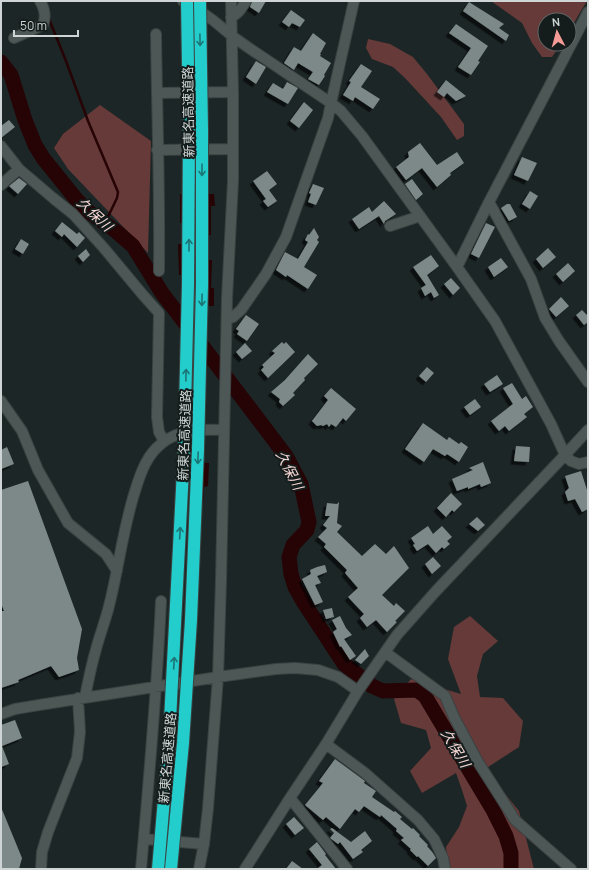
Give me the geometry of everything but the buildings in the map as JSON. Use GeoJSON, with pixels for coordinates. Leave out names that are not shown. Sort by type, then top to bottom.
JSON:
{"type":"FeatureCollection","features":[{"type":"Feature","properties":{"kind":"highway","name":"新東名高速道路"},"geometry":{"type":"LineString","coordinates":[[158,869],[169,740],[184,450],[189,196],[187,1]]}},
{"type":"Feature","properties":{"kind":"highway","name":"新東名高速道路"},"geometry":{"type":"LineString","coordinates":[[171,869],[183,743],[191,620],[198,449],[202,285],[200,1]]}},
{"type":"Feature","properties":{"kind":"street"},"geometry":{"type":"LineString","coordinates":[[14,38],[43,25],[45,18],[43,6],[40,1]]}},
{"type":"Feature","properties":{"kind":"street"},"geometry":{"type":"LineString","coordinates":[[183,1],[196,8],[232,36],[341,111],[362,136],[457,267],[494,322],[551,424],[565,456],[571,461],[579,464],[588,462]]}},
{"type":"Feature","properties":{"kind":"street"},"geometry":{"type":"LineString","coordinates":[[199,869],[204,844],[209,801],[218,677],[226,353],[233,149],[231,1]]}},
{"type":"Feature","properties":{"kind":"street"},"geometry":{"type":"LineString","coordinates":[[231,17],[239,13],[246,1]]}},
{"type":"Feature","properties":{"kind":"street"},"geometry":{"type":"LineString","coordinates":[[227,319],[234,317],[241,310],[266,274],[286,237],[328,118],[354,1]]}},
{"type":"Feature","properties":{"kind":"street"},"geometry":{"type":"LineString","coordinates":[[457,267],[489,202],[588,12]]}},
{"type":"Feature","properties":{"kind":"street"},"geometry":{"type":"LineString","coordinates":[[156,34],[159,271]]}},
{"type":"Feature","properties":{"kind":"street"},"geometry":{"type":"LineString","coordinates":[[157,93],[233,92]]}},
{"type":"Feature","properties":{"kind":"street"},"geometry":{"type":"LineString","coordinates":[[1,146],[19,169],[73,214],[103,246],[159,313],[156,417],[159,432],[164,442]]}},
{"type":"Feature","properties":{"kind":"street"},"geometry":{"type":"LineString","coordinates":[[157,150],[233,149]]}},
{"type":"Feature","properties":{"kind":"street"},"geometry":{"type":"LineString","coordinates":[[1,185],[19,169]]}},
{"type":"Feature","properties":{"kind":"street"},"geometry":{"type":"LineString","coordinates":[[489,202],[531,279],[546,318],[559,341],[588,382]]}},
{"type":"Feature","properties":{"kind":"street"},"geometry":{"type":"LineString","coordinates":[[390,226],[420,216]]}},
{"type":"Feature","properties":{"kind":"street"},"geometry":{"type":"LineString","coordinates":[[1,401],[22,431],[38,470],[68,523],[106,554],[117,571]]}},
{"type":"Feature","properties":{"kind":"street"},"geometry":{"type":"LineString","coordinates":[[40,869],[42,852],[48,832],[77,758],[82,698],[109,607],[126,520],[139,477],[145,463],[153,451],[171,437],[194,430],[224,430]]}},
{"type":"Feature","properties":{"kind":"street"},"geometry":{"type":"LineString","coordinates":[[245,869],[326,744],[359,689],[397,635],[436,591],[588,430]]}},
{"type":"Feature","properties":{"kind":"street"},"geometry":{"type":"LineString","coordinates":[[141,869],[152,752],[161,602]]}},
{"type":"Feature","properties":{"kind":"street"},"geometry":{"type":"LineString","coordinates":[[385,652],[445,696],[454,717],[478,762],[515,820],[571,869]]}},
{"type":"Feature","properties":{"kind":"street"},"geometry":{"type":"LineString","coordinates":[[1,714],[15,709],[82,698],[276,669],[295,668],[318,670],[338,677],[359,689]]}},
{"type":"Feature","properties":{"kind":"street"},"geometry":{"type":"LineString","coordinates":[[326,744],[365,773],[418,820],[434,839],[443,858],[445,869]]}},
{"type":"Feature","properties":{"kind":"street"},"geometry":{"type":"LineString","coordinates":[[290,798],[347,869]]}},
{"type":"Feature","properties":{"kind":"street"},"geometry":{"type":"LineString","coordinates":[[144,838],[204,844]]}},
{"type":"Feature","properties":{"kind":"shaded area"},"geometry":{"type":"Polygon","coordinates":[[[491,1],[587,1],[577,18],[577,12],[537,12],[537,50],[522,23],[491,1]]]}},
{"type":"Feature","properties":{"kind":"shaded area"},"geometry":{"type":"Polygon","coordinates":[[[368,39],[390,44],[413,57],[464,124],[464,136],[457,140],[441,117],[405,78],[393,67],[372,59],[366,48],[368,39]]]}},
{"type":"Feature","properties":{"kind":"shaded area"},"geometry":{"type":"Polygon","coordinates":[[[538,52],[555,52],[552,57],[542,57],[538,52]]]}},
{"type":"Feature","properties":{"kind":"shaded area"},"geometry":{"type":"Polygon","coordinates":[[[100,105],[151,141],[148,253],[68,169],[54,148],[63,134],[100,105]]]}},
{"type":"Feature","properties":{"kind":"shaded area"},"geometry":{"type":"Polygon","coordinates":[[[180,194],[214,194],[215,206],[211,206],[211,235],[200,236],[199,224],[180,223],[180,194]]]}},
{"type":"Feature","properties":{"kind":"shaded area"},"geometry":{"type":"Polygon","coordinates":[[[178,244],[192,244],[192,260],[212,260],[211,288],[214,288],[214,306],[195,306],[191,301],[192,294],[197,293],[197,275],[179,275],[178,244]]]}},
{"type":"Feature","properties":{"kind":"shaded area"},"geometry":{"type":"Polygon","coordinates":[[[193,462],[209,463],[208,486],[204,487],[203,503],[190,503],[193,462]]]}},
{"type":"Feature","properties":{"kind":"shaded area"},"geometry":{"type":"Polygon","coordinates":[[[470,616],[498,641],[483,654],[477,676],[480,697],[503,698],[523,721],[519,747],[485,769],[519,811],[534,869],[448,869],[446,847],[459,827],[467,806],[456,773],[422,793],[410,771],[431,748],[426,730],[401,723],[394,699],[411,679],[461,694],[448,659],[454,627],[470,616]]]}},
{"type":"Feature","properties":{"kind":"waterway"},"geometry":{"type":"LineString","coordinates":[[49,19],[88,121],[118,192],[117,198],[105,223]]}},
{"type":"Feature","properties":{"kind":"waterway","name":"久保川"},"geometry":{"type":"LineString","coordinates":[[1,62],[11,75],[25,120],[35,145],[43,158],[76,199],[89,212],[117,232],[133,246],[162,293],[286,456],[301,484],[309,522],[307,530],[293,545],[289,557],[291,574],[295,587],[304,603],[344,664],[372,686],[383,691],[417,690],[425,696],[493,810],[506,836],[511,853],[511,869]]}}]}
